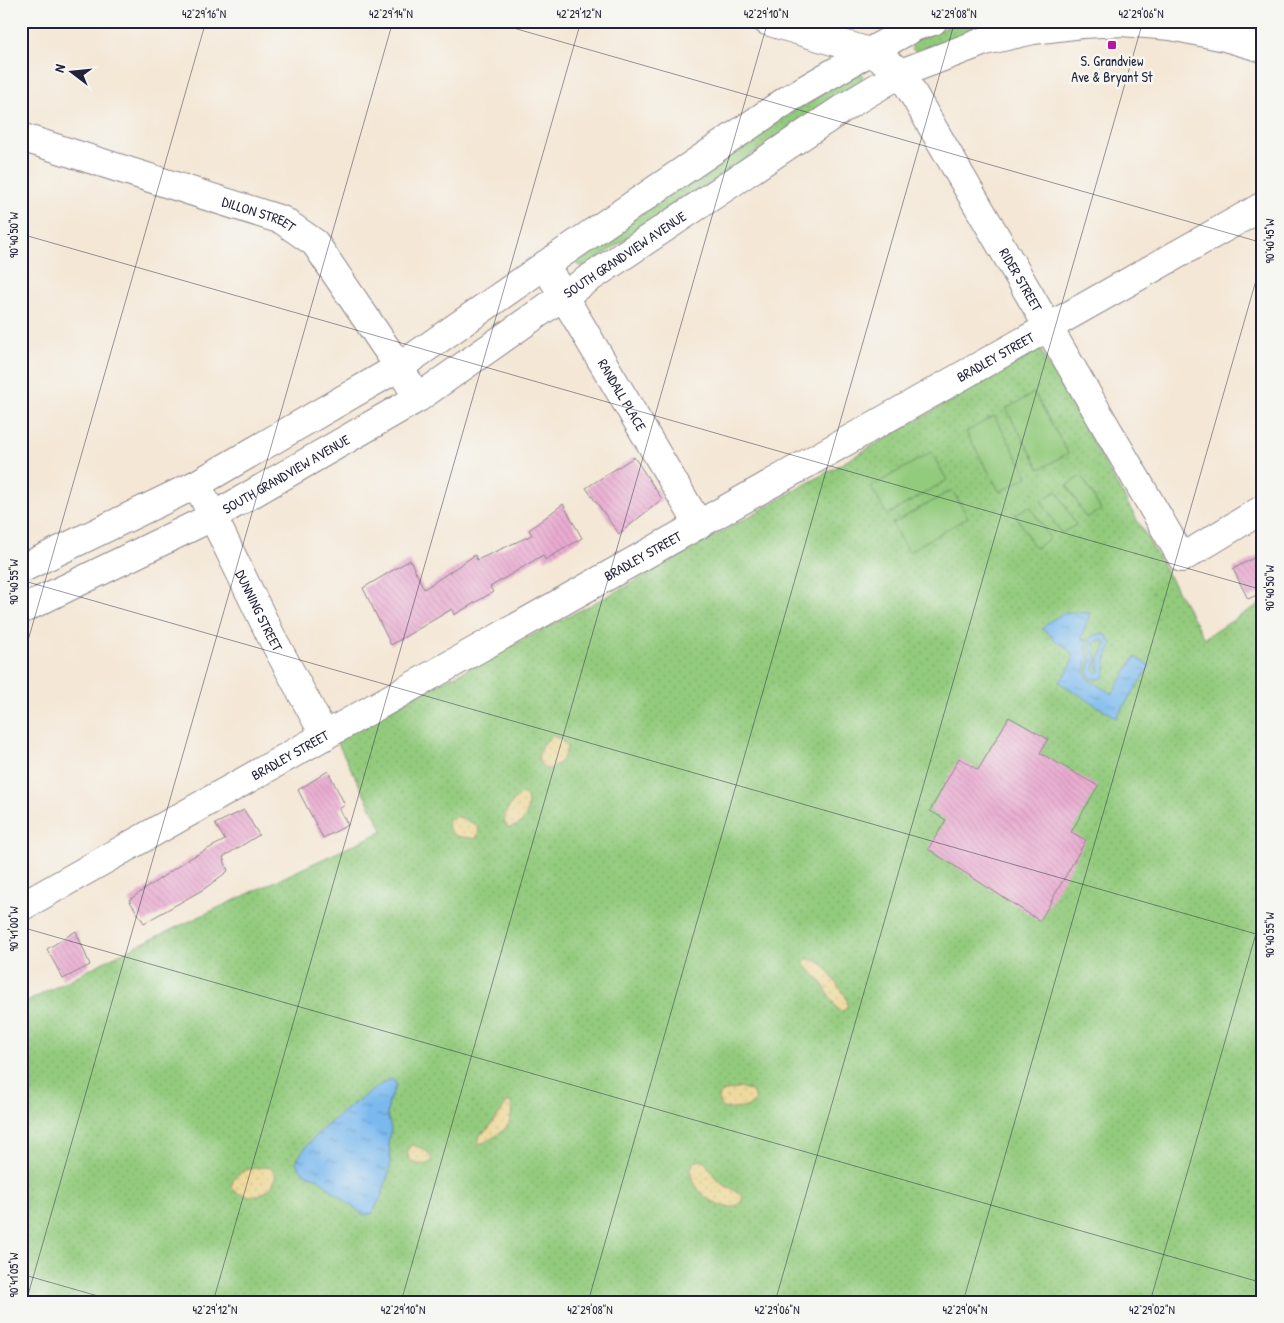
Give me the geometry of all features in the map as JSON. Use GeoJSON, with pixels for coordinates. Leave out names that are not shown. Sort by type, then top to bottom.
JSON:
{"type":"FeatureCollection","features":[{"type":"Feature","properties":{"kind":"street","name":"RIDER STREET"},"geometry":{"type":"LineString","coordinates":[[767,21],[869,52],[887,62],[901,73],[1182,558],[1263,508]]}},
{"type":"Feature","properties":{"kind":"street"},"geometry":{"type":"LineString","coordinates":[[21,569],[196,484],[399,367],[790,98],[916,26],[933,21]]}},
{"type":"Feature","properties":{"kind":"street"},"geometry":{"type":"LineString","coordinates":[[1231,21],[1244,36],[1263,48]]}},
{"type":"Feature","properties":{"kind":"street","name":"SOUTH GRANDVIEW AVENUE"},"geometry":{"type":"LineString","coordinates":[[21,610],[212,517],[418,398],[563,296],[848,105],[901,73],[985,40],[1033,30],[1082,24],[1122,22],[1171,26],[1225,37],[1263,48]]}},
{"type":"Feature","properties":{"kind":"street","name":"DILLON STREET"},"geometry":{"type":"LineString","coordinates":[[21,137],[282,220],[315,243],[418,398]]}},
{"type":"Feature","properties":{"kind":"street","name":"BRADLEY STREET"},"geometry":{"type":"LineString","coordinates":[[21,907],[1263,206]]}},
{"type":"Feature","properties":{"kind":"street","name":"RANDALL PLACE"},"geometry":{"type":"LineString","coordinates":[[545,265],[699,525]]}},
{"type":"Feature","properties":{"kind":"street","name":"DUNNING STREET"},"geometry":{"type":"LineString","coordinates":[[196,484],[270,634],[325,736]]}},
{"type":"Feature","properties":{"kind":"green space"},"geometry":{"type":"Polygon","coordinates":[[[965,21],[1023,21],[920,52],[912,49],[914,41],[965,21]]]}},
{"type":"Feature","properties":{"kind":"green space"},"geometry":{"type":"Polygon","coordinates":[[[859,71],[863,76],[861,81],[585,267],[577,265],[576,260],[579,257],[754,136],[859,71]]]}},
{"type":"Feature","properties":{"kind":"green space"},"geometry":{"type":"Polygon","coordinates":[[[1040,349],[1204,638],[1263,602],[1263,1302],[21,1302],[21,1005],[117,955],[383,831],[335,738],[623,588],[1040,349]]]}},
{"type":"Feature","properties":{"kind":"green space"},"geometry":{"type":"Polygon","coordinates":[[[1034,393],[1068,453],[1040,469],[1006,409],[1034,393]]]}},
{"type":"Feature","properties":{"kind":"green space"},"geometry":{"type":"Polygon","coordinates":[[[994,416],[1028,476],[1000,492],[966,432],[994,416]]]}},
{"type":"Feature","properties":{"kind":"green space"},"geometry":{"type":"Polygon","coordinates":[[[931,452],[947,480],[887,515],[871,487],[931,452]]]}},
{"type":"Feature","properties":{"kind":"green space"},"geometry":{"type":"Polygon","coordinates":[[[1082,476],[1101,510],[1086,518],[1067,485],[1082,476]]]}},
{"type":"Feature","properties":{"kind":"green space"},"geometry":{"type":"Polygon","coordinates":[[[952,490],[968,517],[908,552],[892,524],[952,490]]]}},
{"type":"Feature","properties":{"kind":"green space"},"geometry":{"type":"Polygon","coordinates":[[[1057,491],[1076,525],[1061,533],[1041,500],[1057,491]]]}},
{"type":"Feature","properties":{"kind":"green space"},"geometry":{"type":"Polygon","coordinates":[[[1030,506],[1050,539],[1035,548],[1015,514],[1030,506]]]}},
{"type":"Feature","properties":{"kind":"sand"},"geometry":{"type":"Polygon","coordinates":[[[553,736],[562,740],[567,747],[565,755],[560,761],[547,770],[541,765],[538,758],[542,745],[553,736]]]}},
{"type":"Feature","properties":{"kind":"sand"},"geometry":{"type":"Polygon","coordinates":[[[520,794],[527,797],[527,812],[523,821],[509,828],[506,824],[505,815],[520,794]]]}},
{"type":"Feature","properties":{"kind":"sand"},"geometry":{"type":"Polygon","coordinates":[[[456,816],[475,824],[479,828],[475,839],[457,836],[451,832],[447,822],[456,816]]]}},
{"type":"Feature","properties":{"kind":"sand"},"geometry":{"type":"Polygon","coordinates":[[[807,959],[817,961],[828,971],[845,994],[847,1008],[842,1011],[837,1009],[822,983],[803,963],[807,959]]]}},
{"type":"Feature","properties":{"kind":"sand"},"geometry":{"type":"Polygon","coordinates":[[[742,1088],[752,1091],[756,1101],[749,1106],[740,1108],[722,1108],[719,1100],[722,1092],[742,1088]]]}},
{"type":"Feature","properties":{"kind":"sand"},"geometry":{"type":"Polygon","coordinates":[[[508,1102],[511,1102],[512,1111],[508,1125],[494,1137],[478,1144],[480,1135],[488,1129],[508,1102]]]}},
{"type":"Feature","properties":{"kind":"sand"},"geometry":{"type":"Polygon","coordinates":[[[413,1145],[425,1150],[432,1160],[422,1165],[411,1161],[407,1152],[410,1146],[413,1145]]]}},
{"type":"Feature","properties":{"kind":"sand"},"geometry":{"type":"Polygon","coordinates":[[[702,1160],[716,1179],[743,1197],[740,1204],[730,1208],[715,1203],[704,1196],[696,1186],[690,1172],[694,1162],[702,1160]]]}},
{"type":"Feature","properties":{"kind":"sand"},"geometry":{"type":"Polygon","coordinates":[[[269,1167],[275,1172],[275,1180],[266,1191],[252,1196],[237,1193],[231,1188],[236,1176],[245,1170],[269,1167]]]}},
{"type":"Feature","properties":{"kind":"water"},"geometry":{"type":"Polygon","coordinates":[[[1065,612],[1090,613],[1082,636],[1082,639],[1088,640],[1086,643],[1088,656],[1085,672],[1088,679],[1112,694],[1135,657],[1150,666],[1116,718],[1059,682],[1071,665],[1071,652],[1042,629],[1050,621],[1065,612]]]}},
{"type":"Feature","properties":{"kind":"water"},"geometry":{"type":"Polygon","coordinates":[[[1097,634],[1107,635],[1112,645],[1106,659],[1104,677],[1096,680],[1090,677],[1088,672],[1091,659],[1090,642],[1092,636],[1097,634]],[[1101,640],[1094,644],[1097,659],[1094,669],[1098,673],[1100,671],[1098,662],[1106,642],[1101,640]]]}},
{"type":"Feature","properties":{"kind":"water"},"geometry":{"type":"Polygon","coordinates":[[[388,1080],[395,1080],[396,1086],[389,1101],[387,1114],[391,1129],[388,1141],[390,1169],[382,1195],[372,1214],[363,1215],[316,1177],[304,1172],[296,1162],[303,1150],[324,1127],[350,1106],[388,1080]]]}},
{"type":"Feature","properties":{"kind":"building"},"geometry":{"type":"Polygon","coordinates":[[[634,457],[662,499],[619,534],[586,488],[634,457]]]}},
{"type":"Feature","properties":{"kind":"building"},"geometry":{"type":"Polygon","coordinates":[[[563,504],[582,538],[545,560],[543,555],[490,587],[493,592],[454,615],[452,609],[391,645],[363,588],[410,560],[424,589],[475,555],[477,560],[532,535],[529,530],[563,504]]]}},
{"type":"Feature","properties":{"kind":"building"},"geometry":{"type":"Polygon","coordinates":[[[1263,553],[1263,592],[1248,599],[1233,569],[1263,553]]]}},
{"type":"Feature","properties":{"kind":"building"},"geometry":{"type":"Polygon","coordinates":[[[1009,717],[1048,739],[1040,753],[1098,786],[1071,832],[1086,840],[1040,921],[928,849],[946,820],[930,811],[959,758],[978,770],[1009,717]]]}},
{"type":"Feature","properties":{"kind":"building"},"geometry":{"type":"Polygon","coordinates":[[[328,771],[345,805],[339,809],[348,825],[323,838],[298,790],[328,771]]]}},
{"type":"Feature","properties":{"kind":"building"},"geometry":{"type":"Polygon","coordinates":[[[244,810],[259,835],[223,857],[228,871],[204,889],[144,923],[129,900],[187,860],[225,840],[215,824],[244,810]]]}},
{"type":"Feature","properties":{"kind":"building"},"geometry":{"type":"Polygon","coordinates":[[[76,931],[90,965],[63,979],[47,949],[76,931]]]}},
{"type":"Feature","properties":{"kind":"place","name":"S. Grandview Ave & Bryant St"},"geometry":{"type":"Point","coordinates":[1112,45]}}]}
